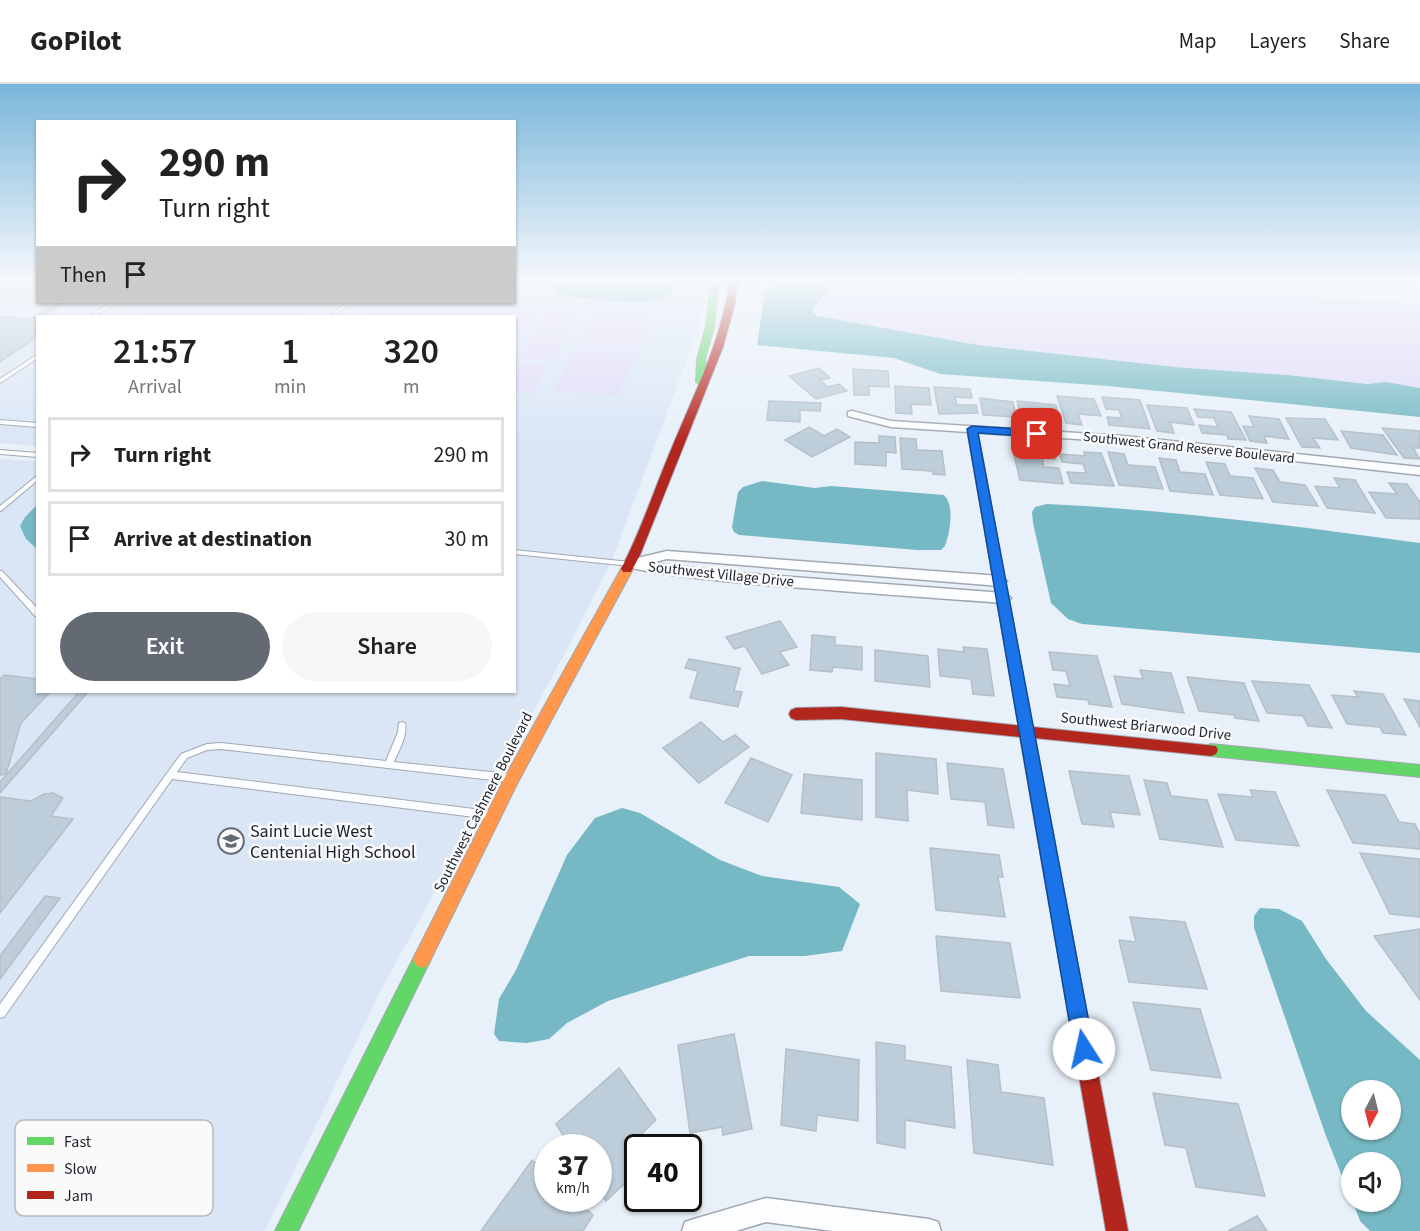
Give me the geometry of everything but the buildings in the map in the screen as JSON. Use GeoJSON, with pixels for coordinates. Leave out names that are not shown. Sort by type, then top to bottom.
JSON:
{"type":"FeatureCollection","features":[{"type":"Feature","properties":{"kind":"street","name":"Southwest Cashmere Boulevard"},"geometry":{"type":"LineString","coordinates":[[701,386],[701,359],[708,335]]}},
{"type":"Feature","properties":{"kind":"street","name":"Southwest Cashmere Boulevard"},"geometry":{"type":"LineString","coordinates":[[286,1231],[512,778],[630,564],[701,386],[716,361],[725,335]]}},
{"type":"Feature","properties":{"kind":"street","name":"Southwest Grand Reserve Boulevard"},"geometry":{"type":"LineString","coordinates":[[852,414],[891,424],[1123,439],[1420,471]]}},
{"type":"Feature","properties":{"kind":"street"},"geometry":{"type":"LineString","coordinates":[[972,429],[1117,1231]]}},
{"type":"Feature","properties":{"kind":"street","name":"Southwest Village Drive"},"geometry":{"type":"LineString","coordinates":[[630,564],[667,555],[1000,581]]}},
{"type":"Feature","properties":{"kind":"street","name":"Southwest Village Drive"},"geometry":{"type":"LineString","coordinates":[[630,564],[727,577],[1004,598]]}},
{"type":"Feature","properties":{"kind":"street","name":"Southwest Briarwood Drive"},"geometry":{"type":"LineString","coordinates":[[796,714],[841,713],[1028,730],[1420,771]]}},
{"type":"Feature","properties":{"kind":"street"},"geometry":{"type":"LineString","coordinates":[[694,1231],[766,1210],[929,1231]]}},
{"type":"Feature","properties":{"kind":"lane"},"geometry":{"type":"LineString","coordinates":[[0,381],[36,356]]}},
{"type":"Feature","properties":{"kind":"lane"},"geometry":{"type":"LineString","coordinates":[[0,422],[36,425]]}},
{"type":"Feature","properties":{"kind":"lane"},"geometry":{"type":"LineString","coordinates":[[0,452],[36,455]]}},
{"type":"Feature","properties":{"kind":"lane"},"geometry":{"type":"LineString","coordinates":[[0,508],[36,479]]}},
{"type":"Feature","properties":{"kind":"lane"},"geometry":{"type":"LineString","coordinates":[[516,552],[630,564]]}},
{"type":"Feature","properties":{"kind":"lane"},"geometry":{"type":"LineString","coordinates":[[0,573],[36,612]]}},
{"type":"Feature","properties":{"kind":"lane"},"geometry":{"type":"LineString","coordinates":[[389,764],[402,732],[402,725]]}},
{"type":"Feature","properties":{"kind":"lane"},"geometry":{"type":"LineString","coordinates":[[0,1013],[170,775],[184,756],[193,751],[221,746],[512,778]]}},
{"type":"Feature","properties":{"kind":"lane"},"geometry":{"type":"LineString","coordinates":[[170,775],[493,815]]}},
{"type":"Feature","properties":{"kind":"shaded area","name":"Saint Lucie West Centenial High School"},"geometry":{"type":"Polygon","coordinates":[[[0,335],[36,335],[36,446],[0,443],[0,335]]]}},
{"type":"Feature","properties":{"kind":"shaded area","name":"Saint Lucie West Centenial High School"},"geometry":{"type":"Polygon","coordinates":[[[516,335],[696,335],[612,560],[564,655],[381,990],[265,1231],[0,1231],[0,459],[36,461],[36,693],[516,693],[516,335]]]}},
{"type":"Feature","properties":{"kind":"shaded area"},"geometry":{"type":"Polygon","coordinates":[[[516,335],[522,335],[516,343],[516,335]]]}},
{"type":"Feature","properties":{"kind":"shaded area"},"geometry":{"type":"Polygon","coordinates":[[[532,335],[565,336],[552,361],[517,359],[532,335]]]}},
{"type":"Feature","properties":{"kind":"shaded area"},"geometry":{"type":"Polygon","coordinates":[[[582,335],[643,335],[637,350],[576,346],[582,335]]]}},
{"type":"Feature","properties":{"kind":"shaded area"},"geometry":{"type":"Polygon","coordinates":[[[920,335],[1420,335],[1420,388],[1386,382],[1367,384],[1288,375],[1174,367],[978,345],[920,335]]]}},
{"type":"Feature","properties":{"kind":"shaded area"},"geometry":{"type":"Polygon","coordinates":[[[574,350],[635,354],[618,395],[553,391],[574,350]]]}},
{"type":"Feature","properties":{"kind":"shaded area"},"geometry":{"type":"Polygon","coordinates":[[[516,363],[549,365],[534,393],[516,392],[516,363]]]}},
{"type":"Feature","properties":{"kind":"water"},"geometry":{"type":"Polygon","coordinates":[[[759,335],[920,335],[978,345],[1174,367],[1288,375],[1367,384],[1386,382],[1420,388],[1420,417],[1108,386],[940,374],[894,358],[757,345],[759,335]]]}},
{"type":"Feature","properties":{"kind":"water"},"geometry":{"type":"Polygon","coordinates":[[[762,481],[815,488],[831,486],[944,495],[950,506],[950,527],[945,546],[941,550],[917,550],[739,535],[732,527],[738,492],[743,487],[762,481]]]}},
{"type":"Feature","properties":{"kind":"water"},"geometry":{"type":"Polygon","coordinates":[[[1047,504],[1187,514],[1420,543],[1420,653],[1082,624],[1068,619],[1051,603],[1033,523],[1032,512],[1035,507],[1047,504]]]}},
{"type":"Feature","properties":{"kind":"water"},"geometry":{"type":"Polygon","coordinates":[[[36,506],[36,548],[26,539],[20,526],[36,506]]]}},
{"type":"Feature","properties":{"kind":"water"},"geometry":{"type":"Polygon","coordinates":[[[622,808],[640,813],[720,860],[762,876],[839,887],[860,904],[842,951],[805,956],[749,956],[608,1001],[567,1023],[549,1039],[527,1043],[499,1041],[494,1034],[499,999],[516,970],[567,855],[595,818],[622,808]]]}},
{"type":"Feature","properties":{"kind":"water"},"geometry":{"type":"Polygon","coordinates":[[[1260,908],[1279,909],[1302,921],[1326,959],[1366,1011],[1420,1060],[1420,1231],[1370,1231],[1360,1221],[1357,1212],[1401,1212],[1401,1152],[1341,1152],[1341,1174],[1254,928],[1254,916],[1260,908]]]}},
{"type":"Feature","properties":{"kind":"traffic: fast"},"geometry":{"type":"LineString","coordinates":[[701,382],[701,359],[708,335]]}},
{"type":"Feature","properties":{"kind":"traffic: fast"},"geometry":{"type":"LineString","coordinates":[[1211,750],[1420,771]]}},
{"type":"Feature","properties":{"kind":"traffic: fast"},"geometry":{"type":"LineString","coordinates":[[286,1231],[422,959]]}},
{"type":"Feature","properties":{"kind":"traffic: slow"},"geometry":{"type":"LineString","coordinates":[[972,429],[1027,734]]}},
{"type":"Feature","properties":{"kind":"traffic: slow"},"geometry":{"type":"LineString","coordinates":[[422,959],[512,778],[627,569]]}},
{"type":"Feature","properties":{"kind":"traffic: jam"},"geometry":{"type":"LineString","coordinates":[[627,569],[647,526],[723,335]]}},
{"type":"Feature","properties":{"kind":"traffic: jam"},"geometry":{"type":"LineString","coordinates":[[796,714],[841,713],[1211,750]]}},
{"type":"Feature","properties":{"kind":"traffic: jam"},"geometry":{"type":"LineString","coordinates":[[1027,734],[1117,1231]]}},
{"type":"Feature","properties":{"kind":"place","name":"Saint Lucie West Centenial High School"},"geometry":{"type":"Point","coordinates":[231,841]}},
{"type":"Feature","properties":{"kind":"route"},"geometry":{"type":"LineString","coordinates":[[1037,434],[972,429],[1084,1049]]}}]}
